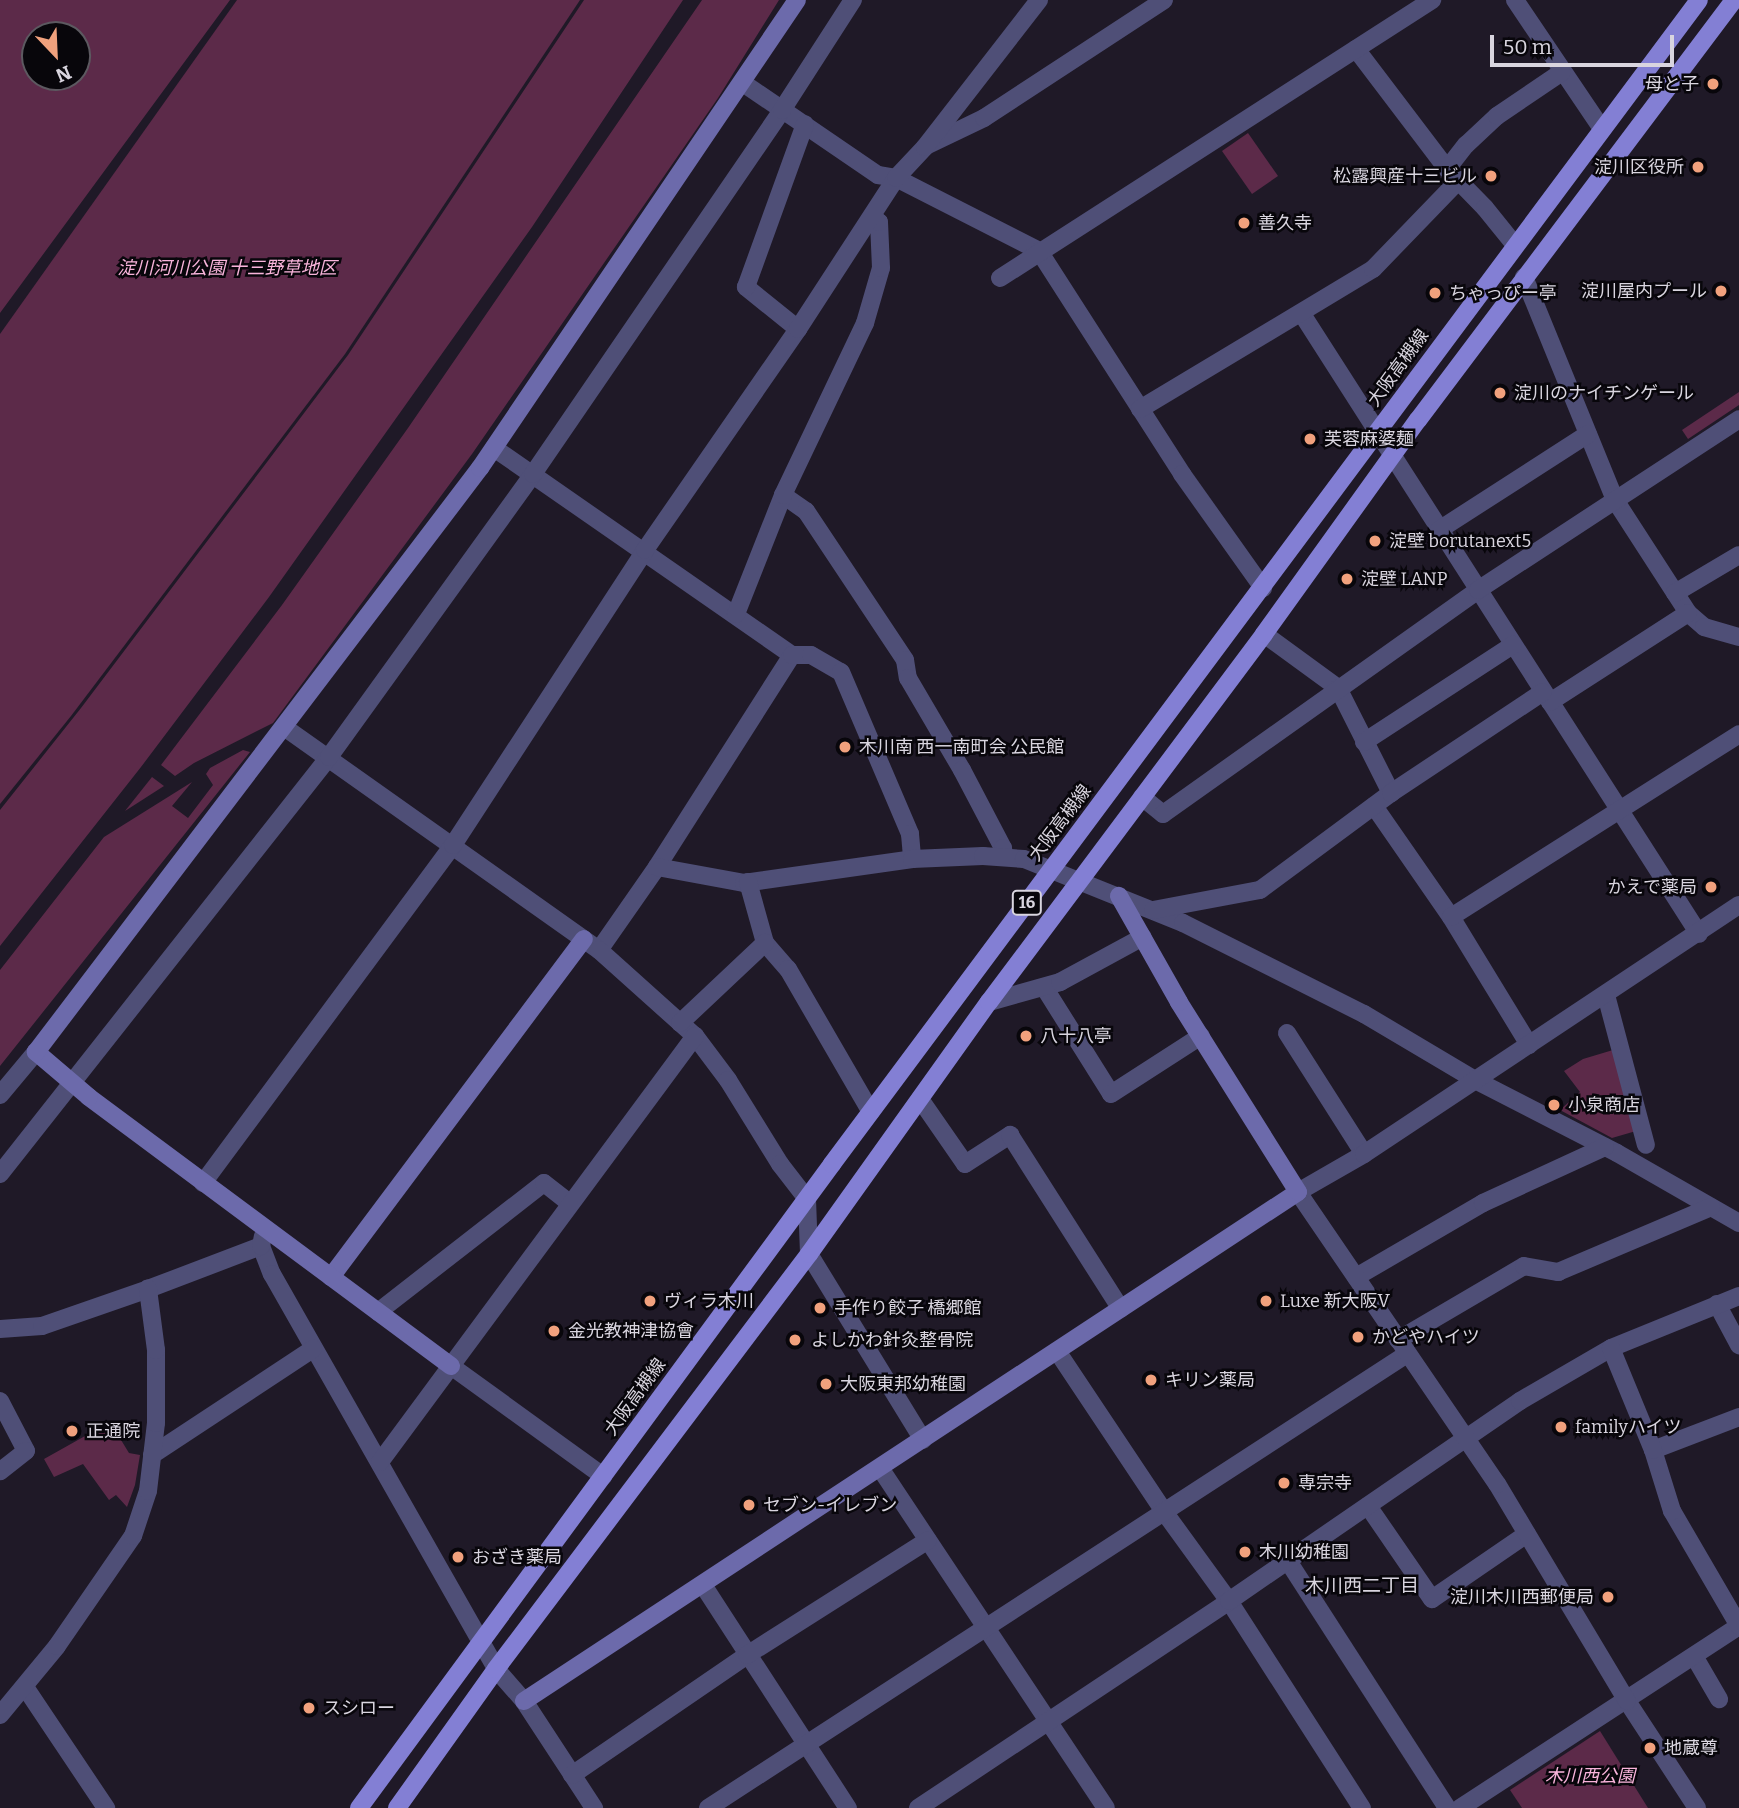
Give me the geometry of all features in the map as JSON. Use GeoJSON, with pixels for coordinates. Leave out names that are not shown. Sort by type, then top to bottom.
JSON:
{"type":"FeatureCollection","features":[{"type":"Feature","properties":{"kind":"main road","name":"大阪高槻線"},"geometry":{"type":"LineString","coordinates":[[359,1808],[871,1112],[1699,0]]}},
{"type":"Feature","properties":{"kind":"main road","name":"16"},"geometry":{"type":"LineString","coordinates":[[397,1808],[496,1669],[809,1254],[989,1002],[1264,634],[1524,277],[1734,0]]}},
{"type":"Feature","properties":{"kind":"street"},"geometry":{"type":"LineString","coordinates":[[0,1096],[284,727],[494,448],[797,0]]}},
{"type":"Feature","properties":{"kind":"street"},"geometry":{"type":"LineString","coordinates":[[0,1174],[328,757],[533,474],[782,110],[853,0]]}},
{"type":"Feature","properties":{"kind":"street"},"geometry":{"type":"LineString","coordinates":[[203,1183],[453,845],[645,550],[798,329],[896,177],[925,147],[1039,0]]}},
{"type":"Feature","properties":{"kind":"street"},"geometry":{"type":"LineString","coordinates":[[925,147],[985,118],[1164,0]]}},
{"type":"Feature","properties":{"kind":"street"},"geometry":{"type":"LineString","coordinates":[[1000,278],[1205,149],[1248,116],[1432,0]]}},
{"type":"Feature","properties":{"kind":"street"},"geometry":{"type":"LineString","coordinates":[[1515,0],[1602,128]]}},
{"type":"Feature","properties":{"kind":"street"},"geometry":{"type":"LineString","coordinates":[[1356,49],[1452,175],[1515,245]]}},
{"type":"Feature","properties":{"kind":"street"},"geometry":{"type":"LineString","coordinates":[[1140,409],[1373,269],[1452,175],[1466,145],[1497,116],[1562,72]]}},
{"type":"Feature","properties":{"kind":"street"},"geometry":{"type":"LineString","coordinates":[[743,82],[878,175],[896,177],[1039,251],[1140,409],[1263,588]]}},
{"type":"Feature","properties":{"kind":"street"},"geometry":{"type":"LineString","coordinates":[[798,329],[746,287],[805,124]]}},
{"type":"Feature","properties":{"kind":"street"},"geometry":{"type":"LineString","coordinates":[[736,614],[783,495],[865,323],[881,268],[878,222],[872,218]]}},
{"type":"Feature","properties":{"kind":"street"},"geometry":{"type":"LineString","coordinates":[[1524,277],[1615,500],[1688,613],[1704,627],[1739,638]]}},
{"type":"Feature","properties":{"kind":"street"},"geometry":{"type":"LineString","coordinates":[[1302,314],[1699,934]]}},
{"type":"Feature","properties":{"kind":"street"},"geometry":{"type":"LineString","coordinates":[[1142,797],[1163,814],[1478,590],[1739,419]]}},
{"type":"Feature","properties":{"kind":"street"},"geometry":{"type":"LineString","coordinates":[[1439,530],[1588,434]]}},
{"type":"Feature","properties":{"kind":"street"},"geometry":{"type":"LineString","coordinates":[[494,448],[645,550],[792,655],[811,654],[841,672],[910,834],[912,859]]}},
{"type":"Feature","properties":{"kind":"street"},"geometry":{"type":"LineString","coordinates":[[783,495],[806,511],[905,660],[908,678],[979,803],[1003,848],[1004,856]]}},
{"type":"Feature","properties":{"kind":"street"},"geometry":{"type":"LineString","coordinates":[[1675,593],[1739,555]]}},
{"type":"Feature","properties":{"kind":"street"},"geometry":{"type":"LineString","coordinates":[[1153,910],[1260,890],[1391,793],[1688,613]]}},
{"type":"Feature","properties":{"kind":"street"},"geometry":{"type":"LineString","coordinates":[[1264,634],[1338,688],[1362,730],[1364,742],[1391,793]]}},
{"type":"Feature","properties":{"kind":"street"},"geometry":{"type":"LineString","coordinates":[[1364,742],[1513,645]]}},
{"type":"Feature","properties":{"kind":"street"},"geometry":{"type":"LineString","coordinates":[[599,950],[657,867],[792,655]]}},
{"type":"Feature","properties":{"kind":"street"},"geometry":{"type":"LineString","coordinates":[[284,727],[599,950],[695,1036],[728,1080],[780,1164],[807,1199],[809,1254],[923,1440]]}},
{"type":"Feature","properties":{"kind":"street"},"geometry":{"type":"LineString","coordinates":[[1451,917],[1739,734]]}},
{"type":"Feature","properties":{"kind":"street"},"geometry":{"type":"LineString","coordinates":[[1374,806],[1451,917],[1530,1045]]}},
{"type":"Feature","properties":{"kind":"street"},"geometry":{"type":"LineString","coordinates":[[657,867],[748,882],[912,859],[1004,856],[1024,859],[1153,910],[1364,1014],[1477,1081],[1605,1147],[1739,1223]]}},
{"type":"Feature","properties":{"kind":"street"},"geometry":{"type":"LineString","coordinates":[[748,882],[765,943],[788,969],[871,1112]]}},
{"type":"Feature","properties":{"kind":"street"},"geometry":{"type":"LineString","coordinates":[[1119,897],[1298,1192],[1497,1484],[1627,1701],[1697,1808]]}},
{"type":"Feature","properties":{"kind":"street"},"geometry":{"type":"LineString","coordinates":[[524,1701],[1298,1192],[1364,1154],[1477,1081],[1739,905]]}},
{"type":"Feature","properties":{"kind":"street"},"geometry":{"type":"LineString","coordinates":[[989,1002],[1044,988],[1143,937]]}},
{"type":"Feature","properties":{"kind":"street"},"geometry":{"type":"LineString","coordinates":[[331,1277],[583,939]]}},
{"type":"Feature","properties":{"kind":"street"},"geometry":{"type":"LineString","coordinates":[[680,1023],[765,943]]}},
{"type":"Feature","properties":{"kind":"street"},"geometry":{"type":"LineString","coordinates":[[1044,988],[1111,1094],[1201,1036]]}},
{"type":"Feature","properties":{"kind":"street"},"geometry":{"type":"LineString","coordinates":[[1606,995],[1646,1145]]}},
{"type":"Feature","properties":{"kind":"street"},"geometry":{"type":"LineString","coordinates":[[1287,1033],[1364,1154]]}},
{"type":"Feature","properties":{"kind":"street"},"geometry":{"type":"LineString","coordinates":[[380,1462],[695,1036]]}},
{"type":"Feature","properties":{"kind":"street"},"geometry":{"type":"LineString","coordinates":[[36,1052],[203,1183],[263,1238],[301,1252],[378,1312],[603,1476]]}},
{"type":"Feature","properties":{"kind":"street"},"geometry":{"type":"LineString","coordinates":[[919,1099],[965,1164],[1010,1135],[1121,1309]]}},
{"type":"Feature","properties":{"kind":"street"},"geometry":{"type":"LineString","coordinates":[[1356,1278],[1483,1203],[1605,1147]]}},
{"type":"Feature","properties":{"kind":"street"},"geometry":{"type":"LineString","coordinates":[[378,1312],[544,1183],[570,1203]]}},
{"type":"Feature","properties":{"kind":"street"},"geometry":{"type":"LineString","coordinates":[[708,1808],[1165,1513],[1402,1347],[1524,1266],[1558,1272],[1711,1207]]}},
{"type":"Feature","properties":{"kind":"street"},"geometry":{"type":"LineString","coordinates":[[0,1328],[42,1326],[148,1289],[263,1238]]}},
{"type":"Feature","properties":{"kind":"street"},"geometry":{"type":"LineString","coordinates":[[263,1238],[272,1274],[496,1669],[524,1701],[594,1808]]}},
{"type":"Feature","properties":{"kind":"street"},"geometry":{"type":"LineString","coordinates":[[0,1715],[25,1687],[94,1595],[133,1536],[148,1491],[156,1423],[156,1350],[148,1289]]}},
{"type":"Feature","properties":{"kind":"street"},"geometry":{"type":"LineString","coordinates":[[918,1808],[1229,1601],[1520,1401],[1611,1348],[1739,1296]]}},
{"type":"Feature","properties":{"kind":"street"},"geometry":{"type":"LineString","coordinates":[[1717,1304],[1739,1345]]}},
{"type":"Feature","properties":{"kind":"street"},"geometry":{"type":"LineString","coordinates":[[1465,1807],[1739,1626],[1672,1511],[1653,1450],[1611,1348]]}},
{"type":"Feature","properties":{"kind":"street"},"geometry":{"type":"LineString","coordinates":[[152,1455],[313,1349]]}},
{"type":"Feature","properties":{"kind":"street"},"geometry":{"type":"LineString","coordinates":[[1057,1351],[1165,1513],[1229,1601],[1362,1808]]}},
{"type":"Feature","properties":{"kind":"street"},"geometry":{"type":"LineString","coordinates":[[0,1401],[26,1451],[0,1471]]}},
{"type":"Feature","properties":{"kind":"street"},"geometry":{"type":"LineString","coordinates":[[1653,1450],[1739,1417]]}},
{"type":"Feature","properties":{"kind":"street"},"geometry":{"type":"LineString","coordinates":[[880,1468],[1106,1808]]}},
{"type":"Feature","properties":{"kind":"street"},"geometry":{"type":"LineString","coordinates":[[1368,1506],[1432,1599],[1527,1534]]}},
{"type":"Feature","properties":{"kind":"street"},"geometry":{"type":"LineString","coordinates":[[572,1775],[747,1655],[928,1540]]}},
{"type":"Feature","properties":{"kind":"street"},"geometry":{"type":"LineString","coordinates":[[1288,1561],[1447,1808]]}},
{"type":"Feature","properties":{"kind":"street"},"geometry":{"type":"LineString","coordinates":[[703,1585],[848,1808]]}},
{"type":"Feature","properties":{"kind":"street"},"geometry":{"type":"LineString","coordinates":[[1694,1656],[1719,1699]]}},
{"type":"Feature","properties":{"kind":"street"},"geometry":{"type":"LineString","coordinates":[[25,1687],[106,1808]]}},
{"type":"Feature","properties":{"kind":"green space"},"geometry":{"type":"Polygon","coordinates":[[[0,0],[230,0],[0,313],[0,0]]]}},
{"type":"Feature","properties":{"kind":"green space","name":"淀川河川公園 十三野草地区"},"geometry":{"type":"Polygon","coordinates":[[[237,0],[580,0],[345,354],[71,716],[0,804],[0,334],[237,0]]]}},
{"type":"Feature","properties":{"kind":"green space"},"geometry":{"type":"Polygon","coordinates":[[[584,0],[683,0],[532,227],[269,597],[141,767],[0,946],[0,810],[81,708],[348,355],[584,0]]]}},
{"type":"Feature","properties":{"kind":"green space"},"geometry":{"type":"Polygon","coordinates":[[[702,0],[779,0],[718,98],[472,454],[273,723],[194,763],[175,776],[161,765],[282,605],[408,428],[702,0]]]}},
{"type":"Feature","properties":{"kind":"green space"},"geometry":{"type":"Polygon","coordinates":[[[1248,133],[1278,176],[1252,194],[1222,151],[1248,133]]]}},
{"type":"Feature","properties":{"kind":"green space"},"geometry":{"type":"Polygon","coordinates":[[[1739,392],[1739,405],[1688,439],[1682,430],[1739,392]]]}},
{"type":"Feature","properties":{"kind":"green space"},"geometry":{"type":"Polygon","coordinates":[[[243,750],[250,752],[0,1066],[0,970],[104,837],[192,782],[172,806],[188,818],[213,785],[206,774],[210,768],[243,750]]]}},
{"type":"Feature","properties":{"kind":"green space"},"geometry":{"type":"Polygon","coordinates":[[[152,777],[164,786],[125,811],[152,777]]]}},
{"type":"Feature","properties":{"kind":"green space"},"geometry":{"type":"Polygon","coordinates":[[[1613,1050],[1636,1131],[1612,1138],[1560,1110],[1580,1092],[1564,1071],[1583,1059],[1613,1050]]]}},
{"type":"Feature","properties":{"kind":"green space"},"geometry":{"type":"Polygon","coordinates":[[[110,1422],[129,1453],[140,1455],[135,1485],[127,1507],[116,1495],[109,1500],[83,1464],[54,1477],[44,1459],[110,1422]]]}},
{"type":"Feature","properties":{"kind":"green space","name":"木川西公園"},"geometry":{"type":"Polygon","coordinates":[[[1600,1731],[1648,1808],[1522,1808],[1510,1790],[1600,1731]]]}},
{"type":"Feature","properties":{"kind":"place","name":"母と子"},"geometry":{"type":"Point","coordinates":[1713,84]}},
{"type":"Feature","properties":{"kind":"place","name":"淀川区役所"},"geometry":{"type":"Point","coordinates":[1698,167]}},
{"type":"Feature","properties":{"kind":"place","name":"松露興産十三ビル"},"geometry":{"type":"Point","coordinates":[1491,176]}},
{"type":"Feature","properties":{"kind":"place","name":"善久寺"},"geometry":{"type":"Point","coordinates":[1244,223]}},
{"type":"Feature","properties":{"kind":"place","name":"淀川屋内プール"},"geometry":{"type":"Point","coordinates":[1721,291]}},
{"type":"Feature","properties":{"kind":"place","name":"ちゃっぴー亭"},"geometry":{"type":"Point","coordinates":[1435,293]}},
{"type":"Feature","properties":{"kind":"place","name":"淀川のナイチンゲール"},"geometry":{"type":"Point","coordinates":[1500,393]}},
{"type":"Feature","properties":{"kind":"place","name":"芙蓉麻婆麺"},"geometry":{"type":"Point","coordinates":[1310,439]}},
{"type":"Feature","properties":{"kind":"place","name":"淀壁 borutanext5"},"geometry":{"type":"Point","coordinates":[1375,541]}},
{"type":"Feature","properties":{"kind":"place","name":"淀壁 LANP"},"geometry":{"type":"Point","coordinates":[1347,579]}},
{"type":"Feature","properties":{"kind":"place","name":"木川南 西一南町会 公民館"},"geometry":{"type":"Point","coordinates":[845,747]}},
{"type":"Feature","properties":{"kind":"place","name":"かえで薬局"},"geometry":{"type":"Point","coordinates":[1711,887]}},
{"type":"Feature","properties":{"kind":"place","name":"八十八亭"},"geometry":{"type":"Point","coordinates":[1026,1036]}},
{"type":"Feature","properties":{"kind":"place","name":"小泉商店"},"geometry":{"type":"Point","coordinates":[1554,1105]}},
{"type":"Feature","properties":{"kind":"place","name":"ヴィラ木川"},"geometry":{"type":"Point","coordinates":[650,1301]}},
{"type":"Feature","properties":{"kind":"place","name":"Luxe 新大阪V"},"geometry":{"type":"Point","coordinates":[1266,1301]}},
{"type":"Feature","properties":{"kind":"place","name":"手作り餃子 橋郷館"},"geometry":{"type":"Point","coordinates":[820,1308]}},
{"type":"Feature","properties":{"kind":"place","name":"金光教神津協會"},"geometry":{"type":"Point","coordinates":[554,1331]}},
{"type":"Feature","properties":{"kind":"place","name":"かどやハイツ"},"geometry":{"type":"Point","coordinates":[1358,1337]}},
{"type":"Feature","properties":{"kind":"place","name":"よしかわ針灸整骨院"},"geometry":{"type":"Point","coordinates":[795,1340]}},
{"type":"Feature","properties":{"kind":"place","name":"キリン薬局"},"geometry":{"type":"Point","coordinates":[1151,1380]}},
{"type":"Feature","properties":{"kind":"place","name":"大阪東邦幼稚園"},"geometry":{"type":"Point","coordinates":[826,1384]}},
{"type":"Feature","properties":{"kind":"place","name":"familyハイツ"},"geometry":{"type":"Point","coordinates":[1561,1427]}},
{"type":"Feature","properties":{"kind":"place","name":"正通院"},"geometry":{"type":"Point","coordinates":[72,1431]}},
{"type":"Feature","properties":{"kind":"place","name":"専宗寺"},"geometry":{"type":"Point","coordinates":[1284,1483]}},
{"type":"Feature","properties":{"kind":"place","name":"セブン-イレブン"},"geometry":{"type":"Point","coordinates":[749,1505]}},
{"type":"Feature","properties":{"kind":"place","name":"木川幼稚園"},"geometry":{"type":"Point","coordinates":[1245,1552]}},
{"type":"Feature","properties":{"kind":"place","name":"おざき薬局"},"geometry":{"type":"Point","coordinates":[458,1557]}},
{"type":"Feature","properties":{"kind":"place","name":"淀川木川西郵便局"},"geometry":{"type":"Point","coordinates":[1608,1597]}},
{"type":"Feature","properties":{"kind":"place","name":"スシロー"},"geometry":{"type":"Point","coordinates":[309,1708]}},
{"type":"Feature","properties":{"kind":"place","name":"地蔵尊"},"geometry":{"type":"Point","coordinates":[1650,1748]}},
{"type":"Feature","properties":{"kind":"district","name":"木川西二丁目"},"geometry":{"type":"Point","coordinates":[1362,1586]}}]}
